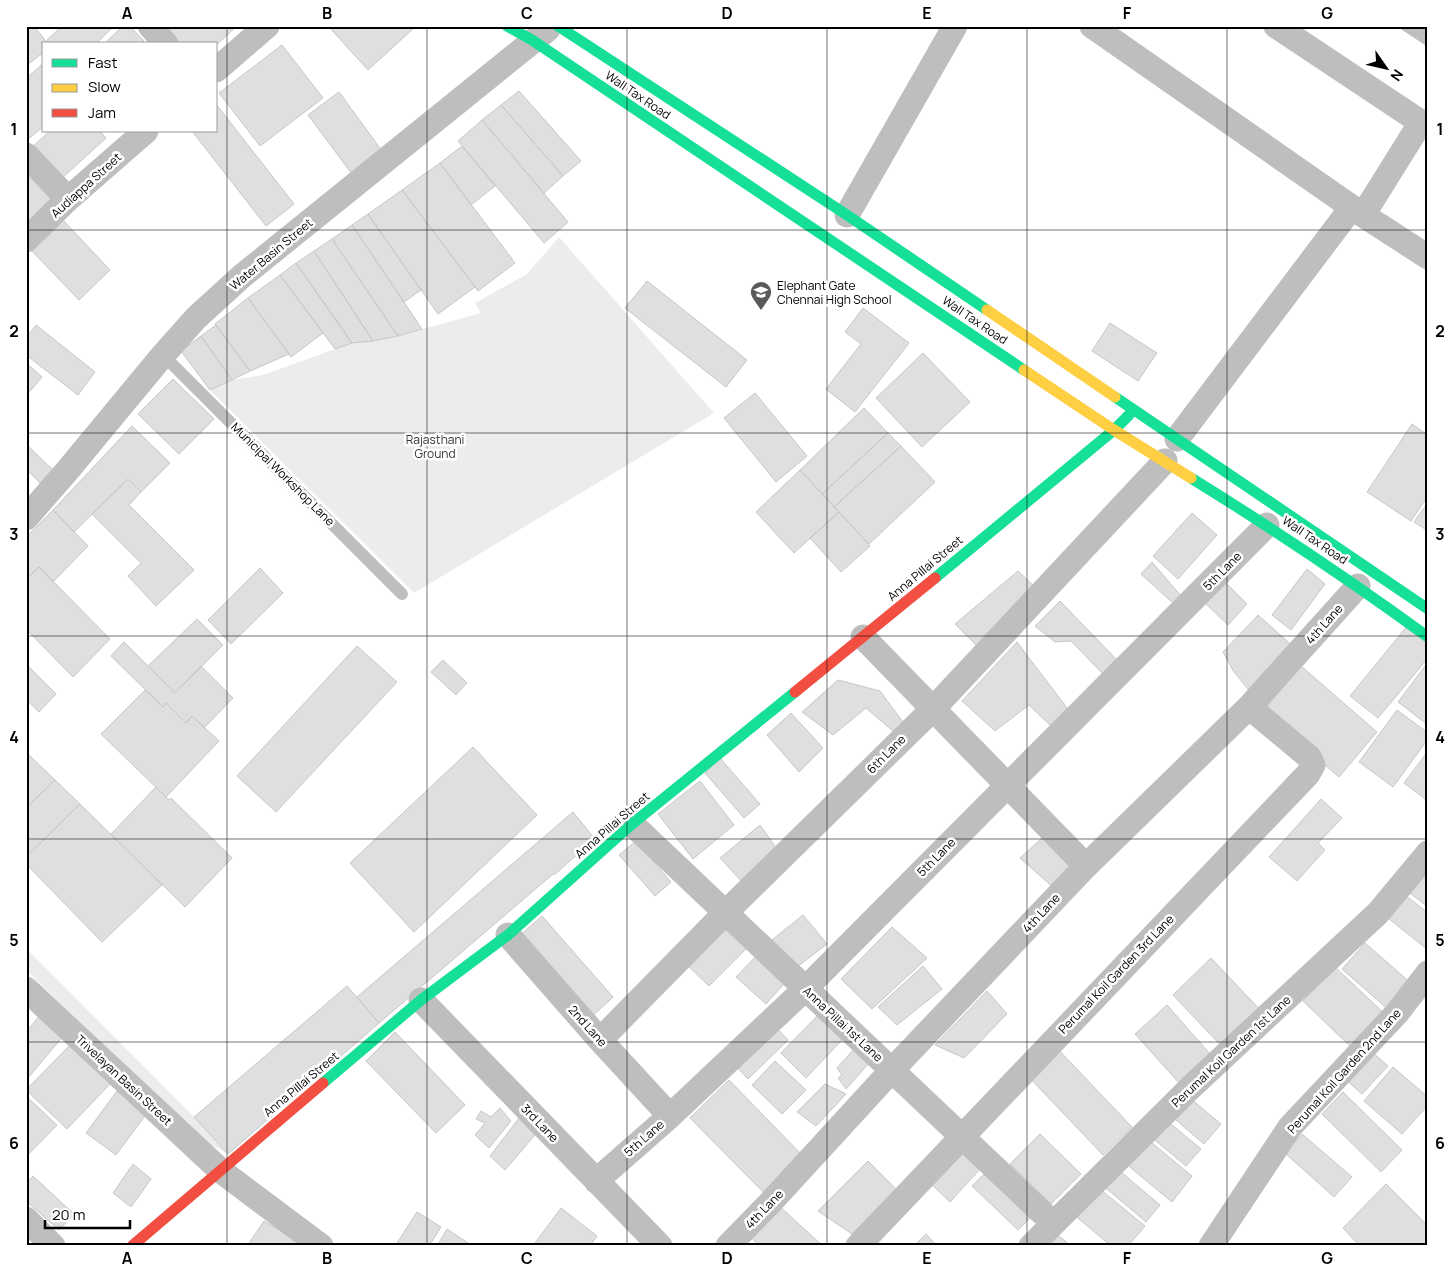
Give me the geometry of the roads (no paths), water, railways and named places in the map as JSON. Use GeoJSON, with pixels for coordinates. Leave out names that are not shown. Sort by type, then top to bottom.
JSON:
{"type":"FeatureCollection","features":[{"type":"Feature","properties":{"kind":"main road","name":"Wall Tax Road"},"geometry":{"type":"LineString","coordinates":[[507,26],[542,33],[1114,430],[1267,525],[1358,586],[1428,637]]}},
{"type":"Feature","properties":{"kind":"main road","name":"Wall Tax Road"},"geometry":{"type":"LineString","coordinates":[[558,26],[847,215],[1428,609]]}},
{"type":"Feature","properties":{"kind":"main road","name":"Anna Pillai Street"},"geometry":{"type":"LineString","coordinates":[[132,1246],[421,1000],[508,935],[632,824],[1114,430],[1134,410]]}},
{"type":"Feature","properties":{"kind":"street"},"geometry":{"type":"LineString","coordinates":[[150,26],[164,42]]}},
{"type":"Feature","properties":{"kind":"street"},"geometry":{"type":"LineString","coordinates":[[218,68],[267,26]]}},
{"type":"Feature","properties":{"kind":"street"},"geometry":{"type":"LineString","coordinates":[[847,215],[955,26]]}},
{"type":"Feature","properties":{"kind":"street"},"geometry":{"type":"LineString","coordinates":[[1092,26],[1358,211],[1428,257]]}},
{"type":"Feature","properties":{"kind":"street"},"geometry":{"type":"LineString","coordinates":[[1177,439],[1358,211],[1424,124],[1276,26]]}},
{"type":"Feature","properties":{"kind":"street","name":"Water Basin Street"},"geometry":{"type":"LineString","coordinates":[[26,518],[196,318],[242,276],[542,33]]}},
{"type":"Feature","properties":{"kind":"street","name":"Audiappa Street"},"geometry":{"type":"LineString","coordinates":[[26,240],[68,199],[145,132]]}},
{"type":"Feature","properties":{"kind":"street"},"geometry":{"type":"LineString","coordinates":[[26,155],[68,199]]}},
{"type":"Feature","properties":{"kind":"street","name":"6th Lane"},"geometry":{"type":"LineString","coordinates":[[600,1040],[726,912],[933,709],[1165,461]]}},
{"type":"Feature","properties":{"kind":"street","name":"5th Lane"},"geometry":{"type":"LineString","coordinates":[[596,1180],[670,1116],[805,989],[1267,525]]}},
{"type":"Feature","properties":{"kind":"street","name":"4th Lane"},"geometry":{"type":"LineString","coordinates":[[728,1246],[1086,866],[1249,707],[1358,586]]}},
{"type":"Feature","properties":{"kind":"street"},"geometry":{"type":"LineString","coordinates":[[863,637],[1086,866]]}},
{"type":"Feature","properties":{"kind":"street","name":"Perumal Koil Garden 3rd Lane"},"geometry":{"type":"LineString","coordinates":[[858,1246],[1308,774],[1313,765],[1309,756],[1249,707]]}},
{"type":"Feature","properties":{"kind":"street","name":"Anna Pillai 1st Lane"},"geometry":{"type":"LineString","coordinates":[[632,824],[1054,1223]]}},
{"type":"Feature","properties":{"kind":"street","name":"Perumal Koil Garden 1st Lane"},"geometry":{"type":"LineString","coordinates":[[1031,1246],[1190,1088],[1378,913],[1428,853]]}},
{"type":"Feature","properties":{"kind":"street","name":"2nd Lane"},"geometry":{"type":"LineString","coordinates":[[508,935],[670,1116]]}},
{"type":"Feature","properties":{"kind":"street","name":"Perumal Koil Garden 2nd Lane"},"geometry":{"type":"LineString","coordinates":[[1212,1246],[1290,1127],[1397,1013],[1428,973]]}},
{"type":"Feature","properties":{"kind":"street","name":"Trivelayan Basin Street"},"geometry":{"type":"LineString","coordinates":[[26,989],[221,1171],[321,1246]]}},
{"type":"Feature","properties":{"kind":"street","name":"3rd Lane"},"geometry":{"type":"LineString","coordinates":[[421,1000],[660,1246]]}},
{"type":"Feature","properties":{"kind":"street"},"geometry":{"type":"LineString","coordinates":[[26,1219],[53,1246]]}},
{"type":"Feature","properties":{"kind":"lane","name":"Municipal Workshop Lane"},"geometry":{"type":"LineString","coordinates":[[163,355],[402,594]]}},
{"type":"Feature","properties":{"kind":"place","name":"Elephant Gate Chennai High School"},"geometry":{"type":"Point","coordinates":[761,311]}},
{"type":"Feature","properties":{"kind":"park label","name":"Rajasthani Ground"},"geometry":{"type":"Point","coordinates":[435,446]}}]}
